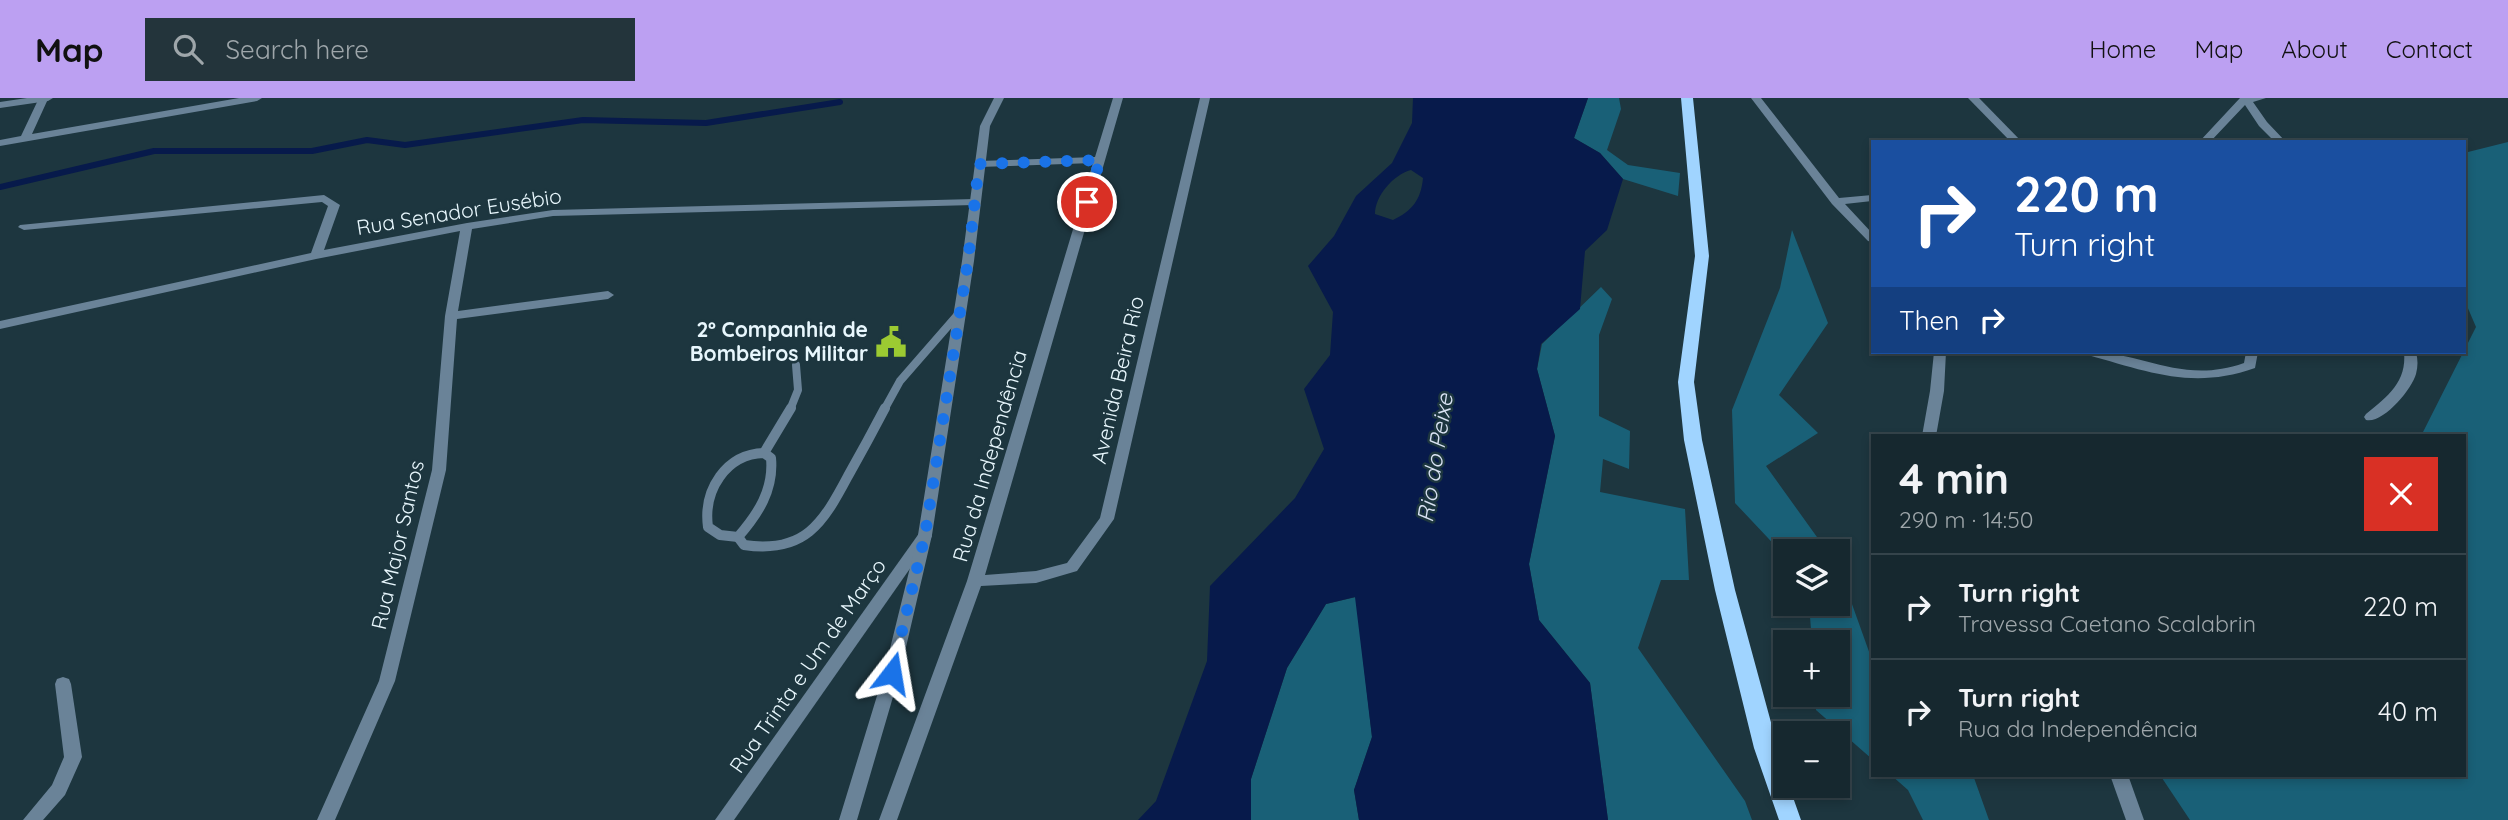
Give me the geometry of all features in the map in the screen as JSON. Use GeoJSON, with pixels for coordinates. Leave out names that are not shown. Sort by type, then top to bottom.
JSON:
{"type":"FeatureCollection","features":[{"type":"Feature","properties":{"kind":"main road"},"geometry":{"type":"LineString","coordinates":[[1687,98],[1702,256],[1686,382],[1693,440],[1735,629],[1765,748],[1790,820]]}},
{"type":"Feature","properties":{"kind":"street"},"geometry":{"type":"LineString","coordinates":[[0,106],[48,98]]}},
{"type":"Feature","properties":{"kind":"street"},"geometry":{"type":"LineString","coordinates":[[0,144],[257,98]]}},
{"type":"Feature","properties":{"kind":"street"},"geometry":{"type":"LineString","coordinates":[[848,820],[892,673],[925,535],[961,310],[985,126],[999,98]]}},
{"type":"Feature","properties":{"kind":"street","name":"Rua da Independência"},"geometry":{"type":"LineString","coordinates":[[888,820],[975,581],[1118,98]]}},
{"type":"Feature","properties":{"kind":"street","name":"Avenida Beira Rio"},"geometry":{"type":"LineString","coordinates":[[975,581],[1036,577],[1072,566],[1107,519],[1205,98]]}},
{"type":"Feature","properties":{"kind":"street"},"geometry":{"type":"LineString","coordinates":[[1756,98],[1836,202],[1871,238]]}},
{"type":"Feature","properties":{"kind":"street"},"geometry":{"type":"LineString","coordinates":[[1972,98],[2015,140]]}},
{"type":"Feature","properties":{"kind":"street"},"geometry":{"type":"LineString","coordinates":[[2206,140],[2245,99],[2260,98]]}},
{"type":"Feature","properties":{"kind":"street"},"geometry":{"type":"LineString","coordinates":[[24,139],[43,99]]}},
{"type":"Feature","properties":{"kind":"street"},"geometry":{"type":"LineString","coordinates":[[2245,99],[2263,124],[2279,140]]}},
{"type":"Feature","properties":{"kind":"street"},"geometry":{"type":"LineString","coordinates":[[979,164],[1100,160]]}},
{"type":"Feature","properties":{"kind":"street"},"geometry":{"type":"LineString","coordinates":[[24,227],[324,198],[334,205],[316,255]]}},
{"type":"Feature","properties":{"kind":"street"},"geometry":{"type":"LineString","coordinates":[[1836,202],[1871,198]]}},
{"type":"Feature","properties":{"kind":"street","name":"Rua Senador Eusébio"},"geometry":{"type":"LineString","coordinates":[[0,325],[316,255],[467,226],[553,213],[974,202]]}},
{"type":"Feature","properties":{"kind":"street","name":"Rua Major Santos"},"geometry":{"type":"LineString","coordinates":[[326,820],[387,681],[439,470],[451,316],[467,226]]}},
{"type":"Feature","properties":{"kind":"street"},"geometry":{"type":"LineString","coordinates":[[451,316],[608,295]]}},
{"type":"Feature","properties":{"kind":"street"},"geometry":{"type":"LineString","coordinates":[[1929,434],[1940,354]]}},
{"type":"Feature","properties":{"kind":"street"},"geometry":{"type":"LineString","coordinates":[[2101,354],[2184,376],[2227,376],[2250,365],[2252,354]]}},
{"type":"Feature","properties":{"kind":"street"},"geometry":{"type":"LineString","coordinates":[[2371,416],[2405,388],[2412,359],[2411,354]]}},
{"type":"Feature","properties":{"kind":"street","name":"Rua Trinta e Um de Março"},"geometry":{"type":"LineString","coordinates":[[724,820],[925,535]]}},
{"type":"Feature","properties":{"kind":"street"},"geometry":{"type":"LineString","coordinates":[[32,820],[59,790],[73,757],[63,684]]}},
{"type":"Feature","properties":{"kind":"street"},"geometry":{"type":"LineString","coordinates":[[2120,777],[2135,820]]}},
{"type":"Feature","properties":{"kind":"lane"},"geometry":{"type":"LineString","coordinates":[[738,537],[753,521],[767,495],[773,467],[771,458],[764,453],[737,458],[717,480],[705,518],[708,527],[720,534],[738,537],[744,545],[763,549],[784,546],[806,536],[825,519],[900,381],[961,310]]}},
{"type":"Feature","properties":{"kind":"lane"},"geometry":{"type":"LineString","coordinates":[[764,453],[793,409],[800,376],[796,365]]}},
{"type":"Feature","properties":{"kind":"shaded area"},"geometry":{"type":"Polygon","coordinates":[[[1588,98],[1619,98],[1621,109],[1607,150],[1628,165],[1680,173],[1678,196],[1623,179],[1600,153],[1574,138],[1588,98]]]}},
{"type":"Feature","properties":{"kind":"shaded area"},"geometry":{"type":"Polygon","coordinates":[[[2508,142],[2508,820],[2190,820],[2161,777],[2466,777],[2466,434],[2422,434],[2462,354],[2466,354],[2466,347],[2476,327],[2466,304],[2466,152],[2508,142]]]}},
{"type":"Feature","properties":{"kind":"shaded area"},"geometry":{"type":"Polygon","coordinates":[[[1792,230],[1828,323],[1779,395],[1818,433],[1766,466],[1818,539],[1773,539],[1773,543],[1735,503],[1732,410],[1780,288],[1792,230]]]}},
{"type":"Feature","properties":{"kind":"shaded area"},"geometry":{"type":"Polygon","coordinates":[[[1601,287],[1612,299],[1599,335],[1599,416],[1630,431],[1629,469],[1603,459],[1600,492],[1685,509],[1689,580],[1661,580],[1638,648],[1745,801],[1752,820],[1608,820],[1590,683],[1539,620],[1529,564],[1555,436],[1537,369],[1542,344],[1601,287]]]}},
{"type":"Feature","properties":{"kind":"shaded area"},"geometry":{"type":"Polygon","coordinates":[[[1356,597],[1372,737],[1354,790],[1359,820],[1251,820],[1251,779],[1287,668],[1326,604],[1356,597]]]}},
{"type":"Feature","properties":{"kind":"shaded area"},"geometry":{"type":"Polygon","coordinates":[[[1850,599],[1871,657],[1871,758],[1850,740],[1850,721],[1829,721],[1816,710],[1816,707],[1850,707],[1850,630],[1811,630],[1810,616],[1850,616],[1850,599]]]}},
{"type":"Feature","properties":{"kind":"shaded area"},"geometry":{"type":"Polygon","coordinates":[[[1893,777],[1974,777],[1989,820],[1923,820],[1908,790],[1893,777]]]}},
{"type":"Feature","properties":{"kind":"water","name":"Rio do Peixe"},"geometry":{"type":"Polygon","coordinates":[[[1413,98],[1588,98],[1574,138],[1600,153],[1623,179],[1607,230],[1585,251],[1580,309],[1541,344],[1537,369],[1555,436],[1529,564],[1539,620],[1590,683],[1608,820],[1359,820],[1354,790],[1372,737],[1355,597],[1326,604],[1287,668],[1251,779],[1251,820],[1138,820],[1156,801],[1207,661],[1210,586],[1295,498],[1324,449],[1304,389],[1330,355],[1333,312],[1308,266],[1334,236],[1356,196],[1392,163],[1412,123],[1413,98]],[[1411,170],[1398,176],[1382,193],[1375,214],[1393,220],[1405,213],[1418,199],[1423,178],[1411,170]]]}},
{"type":"Feature","properties":{"kind":"waterway"},"geometry":{"type":"LineString","coordinates":[[0,187],[154,151],[312,151],[367,140],[405,145],[583,120],[706,123],[840,102]]}},
{"type":"Feature","properties":{"kind":"place","name":"2º Companhia de Bombeiros Militar"},"geometry":{"type":"Point","coordinates":[891,342]}},
{"type":"Feature","properties":{"kind":"route"},"geometry":{"type":"LineString","coordinates":[[892,673],[925,535],[968,261],[979,164],[1100,160],[1087,202]]}}]}
